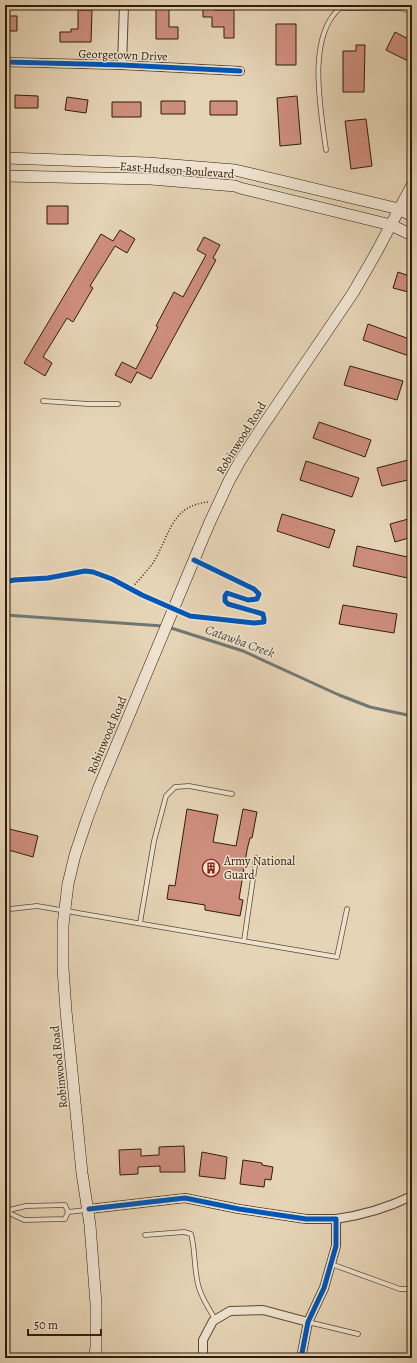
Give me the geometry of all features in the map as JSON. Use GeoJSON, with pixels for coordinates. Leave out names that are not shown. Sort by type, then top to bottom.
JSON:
{"type":"FeatureCollection","features":[{"type":"Feature","properties":{"kind":"main road","name":"East Hudson Boulevard"},"geometry":{"type":"LineString","coordinates":[[5,158],[148,163],[235,170],[399,209],[412,216]]}},
{"type":"Feature","properties":{"kind":"main road","name":"East Hudson Boulevard"},"geometry":{"type":"LineString","coordinates":[[5,176],[151,179],[235,186],[391,225],[412,235]]}},
{"type":"Feature","properties":{"kind":"main road","name":"Robinwood Road"},"geometry":{"type":"LineString","coordinates":[[94,1358],[96,1348],[96,1304],[89,1209],[85,1195],[82,1173],[63,968],[64,910],[75,855],[87,819],[151,662],[229,481],[247,450],[353,293],[412,185]]}},
{"type":"Feature","properties":{"kind":"street"},"geometry":{"type":"LineString","coordinates":[[122,65],[124,5]]}},
{"type":"Feature","properties":{"kind":"street","name":"Georgetown Drive"},"geometry":{"type":"LineString","coordinates":[[5,62],[122,65],[240,71]]}},
{"type":"Feature","properties":{"kind":"street"},"geometry":{"type":"LineString","coordinates":[[89,1209],[185,1198],[239,1209],[306,1219],[336,1219],[362,1215],[392,1206],[412,1196]]}},
{"type":"Feature","properties":{"kind":"street"},"geometry":{"type":"LineString","coordinates":[[301,1358],[308,1322],[324,1288],[336,1246],[336,1219]]}},
{"type":"Feature","properties":{"kind":"street"},"geometry":{"type":"LineString","coordinates":[[203,1358],[203,1340],[213,1321],[230,1311],[263,1310],[308,1322]]}},
{"type":"Feature","properties":{"kind":"lane"},"geometry":{"type":"LineString","coordinates":[[326,150],[319,85],[319,62],[326,28],[334,13],[339,7],[401,8],[412,12]]}},
{"type":"Feature","properties":{"kind":"lane"},"geometry":{"type":"LineString","coordinates":[[43,401],[118,404]]}},
{"type":"Feature","properties":{"kind":"lane"},"geometry":{"type":"LineString","coordinates":[[140,923],[154,841],[166,796],[175,787],[189,786],[232,794]]}},
{"type":"Feature","properties":{"kind":"lane"},"geometry":{"type":"LineString","coordinates":[[244,941],[256,858]]}},
{"type":"Feature","properties":{"kind":"lane"},"geometry":{"type":"LineString","coordinates":[[5,912],[10,909],[37,906],[337,957],[347,908]]}},
{"type":"Feature","properties":{"kind":"lane"},"geometry":{"type":"LineString","coordinates":[[65,1205],[68,1212],[65,1219],[24,1220],[5,1211],[26,1206],[65,1205]]}},
{"type":"Feature","properties":{"kind":"lane"},"geometry":{"type":"LineString","coordinates":[[68,1212],[89,1209]]}},
{"type":"Feature","properties":{"kind":"lane"},"geometry":{"type":"LineString","coordinates":[[145,1235],[184,1232],[191,1234],[194,1244],[197,1280],[203,1298],[216,1320]]}},
{"type":"Feature","properties":{"kind":"lane"},"geometry":{"type":"LineString","coordinates":[[331,1264],[400,1289],[409,1289],[412,1287]]}},
{"type":"Feature","properties":{"kind":"lane"},"geometry":{"type":"LineString","coordinates":[[308,1322],[358,1334]]}},
{"type":"Feature","properties":{"kind":"path"},"geometry":{"type":"LineString","coordinates":[[131,589],[153,562],[173,522],[180,513],[193,504],[220,502]]}},
{"type":"Feature","properties":{"kind":"path"},"geometry":{"type":"LineString","coordinates":[[125,586],[136,592]]}},
{"type":"Feature","properties":{"kind":"building"},"geometry":{"type":"Polygon","coordinates":[[[203,5],[214,5],[214,10],[234,10],[234,38],[224,38],[224,27],[212,27],[212,17],[203,17],[203,5]]]}},
{"type":"Feature","properties":{"kind":"building"},"geometry":{"type":"Polygon","coordinates":[[[156,6],[169,6],[169,27],[178,27],[178,39],[156,39],[156,6]]]}},
{"type":"Feature","properties":{"kind":"building"},"geometry":{"type":"Polygon","coordinates":[[[78,10],[92,10],[91,42],[60,42],[60,32],[71,32],[71,29],[78,29],[78,10]]]}},
{"type":"Feature","properties":{"kind":"building"},"geometry":{"type":"Polygon","coordinates":[[[5,16],[17,16],[17,31],[5,31],[5,16]]]}},
{"type":"Feature","properties":{"kind":"building"},"geometry":{"type":"Polygon","coordinates":[[[276,24],[296,24],[296,65],[276,65],[276,24]]]}},
{"type":"Feature","properties":{"kind":"building"},"geometry":{"type":"Polygon","coordinates":[[[395,32],[412,41],[412,63],[386,50],[395,32]]]}},
{"type":"Feature","properties":{"kind":"building"},"geometry":{"type":"Polygon","coordinates":[[[356,45],[365,45],[364,92],[343,92],[343,51],[356,51],[356,45]]]}},
{"type":"Feature","properties":{"kind":"building"},"geometry":{"type":"Polygon","coordinates":[[[15,95],[38,96],[38,108],[15,108],[15,95]]]}},
{"type":"Feature","properties":{"kind":"building"},"geometry":{"type":"Polygon","coordinates":[[[297,96],[301,144],[280,146],[277,98],[297,96]]]}},
{"type":"Feature","properties":{"kind":"building"},"geometry":{"type":"Polygon","coordinates":[[[67,97],[88,100],[86,113],[65,110],[67,97]]]}},
{"type":"Feature","properties":{"kind":"building"},"geometry":{"type":"Polygon","coordinates":[[[161,101],[185,101],[185,114],[161,114],[161,101]]]}},
{"type":"Feature","properties":{"kind":"building"},"geometry":{"type":"Polygon","coordinates":[[[210,101],[237,101],[237,115],[210,115],[210,101]]]}},
{"type":"Feature","properties":{"kind":"building"},"geometry":{"type":"Polygon","coordinates":[[[112,102],[141,102],[141,117],[112,117],[112,102]]]}},
{"type":"Feature","properties":{"kind":"building"},"geometry":{"type":"Polygon","coordinates":[[[366,119],[372,166],[351,169],[345,121],[366,119]]]}},
{"type":"Feature","properties":{"kind":"building"},"geometry":{"type":"Polygon","coordinates":[[[47,206],[68,206],[68,224],[47,224],[47,206]]]}},
{"type":"Feature","properties":{"kind":"building"},"geometry":{"type":"Polygon","coordinates":[[[120,230],[135,239],[127,253],[115,246],[90,286],[93,288],[73,322],[67,318],[43,357],[52,363],[45,376],[24,363],[101,234],[113,241],[120,230]]]}},
{"type":"Feature","properties":{"kind":"building"},"geometry":{"type":"Polygon","coordinates":[[[204,237],[220,245],[213,258],[216,260],[151,379],[137,372],[131,383],[115,375],[122,362],[136,369],[174,292],[183,297],[206,255],[197,250],[204,237]]]}},
{"type":"Feature","properties":{"kind":"building"},"geometry":{"type":"Polygon","coordinates":[[[398,272],[412,277],[412,293],[393,288],[398,272]]]}},
{"type":"Feature","properties":{"kind":"building"},"geometry":{"type":"Polygon","coordinates":[[[368,324],[412,340],[412,357],[363,340],[368,324]]]}},
{"type":"Feature","properties":{"kind":"building"},"geometry":{"type":"Polygon","coordinates":[[[350,366],[403,381],[397,400],[344,385],[350,366]]]}},
{"type":"Feature","properties":{"kind":"building"},"geometry":{"type":"Polygon","coordinates":[[[319,422],[371,440],[365,457],[313,438],[319,422]]]}},
{"type":"Feature","properties":{"kind":"building"},"geometry":{"type":"Polygon","coordinates":[[[412,459],[412,479],[382,486],[377,468],[412,459]]]}},
{"type":"Feature","properties":{"kind":"building"},"geometry":{"type":"Polygon","coordinates":[[[306,461],[359,478],[352,497],[300,480],[306,461]]]}},
{"type":"Feature","properties":{"kind":"building"},"geometry":{"type":"Polygon","coordinates":[[[282,514],[335,530],[329,548],[277,531],[282,514]]]}},
{"type":"Feature","properties":{"kind":"building"},"geometry":{"type":"Polygon","coordinates":[[[412,518],[412,537],[395,542],[390,524],[412,518]]]}},
{"type":"Feature","properties":{"kind":"building"},"geometry":{"type":"Polygon","coordinates":[[[357,546],[412,558],[412,579],[353,566],[357,546]]]}},
{"type":"Feature","properties":{"kind":"building"},"geometry":{"type":"Polygon","coordinates":[[[343,605],[397,614],[394,633],[339,624],[343,605]]]}},
{"type":"Feature","properties":{"kind":"building","name":"Army National Guard"},"geometry":{"type":"Polygon","coordinates":[[[187,809],[218,815],[213,842],[236,846],[243,809],[257,812],[252,838],[250,838],[247,850],[239,899],[243,900],[240,916],[205,910],[205,905],[167,899],[169,885],[175,886],[187,809]]]}},
{"type":"Feature","properties":{"kind":"building"},"geometry":{"type":"Polygon","coordinates":[[[5,828],[38,836],[33,857],[5,849],[5,828]]]}},
{"type":"Feature","properties":{"kind":"building"},"geometry":{"type":"Polygon","coordinates":[[[184,1146],[185,1172],[160,1172],[160,1166],[138,1167],[138,1174],[120,1175],[119,1150],[141,1149],[141,1156],[159,1155],[159,1147],[184,1146]]]}},
{"type":"Feature","properties":{"kind":"building"},"geometry":{"type":"Polygon","coordinates":[[[202,1152],[227,1157],[225,1179],[199,1176],[202,1152]]]}},
{"type":"Feature","properties":{"kind":"building"},"geometry":{"type":"Polygon","coordinates":[[[243,1160],[262,1163],[262,1165],[273,1167],[271,1180],[265,1179],[264,1187],[240,1184],[243,1160]]]}},
{"type":"Feature","properties":{"kind":"waterway","name":"Catawba Creek"},"geometry":{"type":"LineString","coordinates":[[5,615],[163,626]]}},
{"type":"Feature","properties":{"kind":"waterway","name":"Catawba Creek"},"geometry":{"type":"LineString","coordinates":[[168,627],[243,651],[339,695],[370,707],[412,716]]}},
{"type":"Feature","properties":{"kind":"cycle path"},"geometry":{"type":"LineString","coordinates":[[5,62],[122,65],[240,71]]}},
{"type":"Feature","properties":{"kind":"cycle path"},"geometry":{"type":"LineString","coordinates":[[5,582],[48,578],[85,571],[93,572],[112,579],[142,595],[190,616],[254,623],[264,622],[263,614],[228,604],[225,601],[225,596],[227,593],[248,600],[257,599],[259,594],[254,589],[194,560]]}},
{"type":"Feature","properties":{"kind":"cycle path"},"geometry":{"type":"LineString","coordinates":[[89,1209],[185,1198],[239,1209],[306,1219],[336,1219],[336,1246],[324,1288],[308,1322],[301,1358]]}},
{"type":"Feature","properties":{"kind":"place","name":"Army National Guard"},"geometry":{"type":"Point","coordinates":[211,868]}}]}
